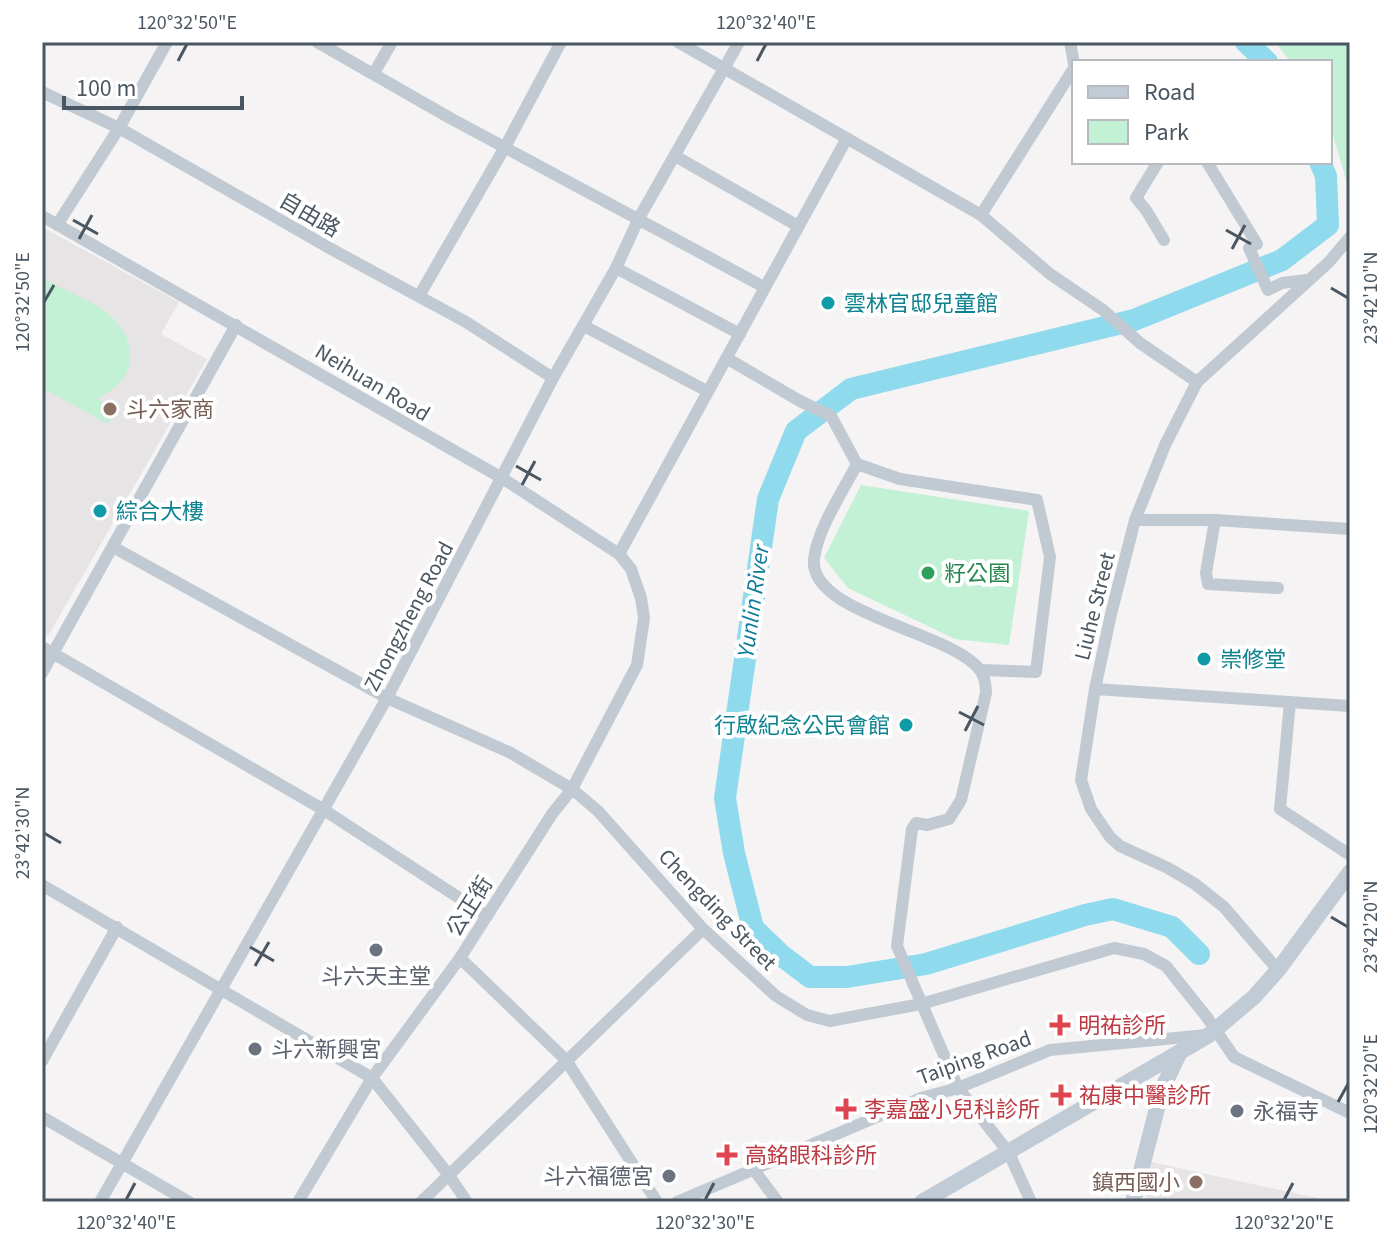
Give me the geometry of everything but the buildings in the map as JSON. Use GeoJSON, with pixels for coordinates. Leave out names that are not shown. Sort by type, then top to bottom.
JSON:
{"type":"FeatureCollection","features":[{"type":"Feature","properties":{"kind":"street"},"geometry":{"type":"LineString","coordinates":[[57,225],[119,128],[167,42]]}},
{"type":"Feature","properties":{"kind":"street"},"geometry":{"type":"LineString","coordinates":[[317,42],[450,118],[764,287]]}},
{"type":"Feature","properties":{"kind":"street"},"geometry":{"type":"LineString","coordinates":[[374,73],[392,42]]}},
{"type":"Feature","properties":{"kind":"street"},"geometry":{"type":"LineString","coordinates":[[419,296],[561,42]]}},
{"type":"Feature","properties":{"kind":"street"},"geometry":{"type":"LineString","coordinates":[[678,42],[981,215],[1050,274],[1109,314],[1197,382]]}},
{"type":"Feature","properties":{"kind":"street","name":"Zhongzheng Road"},"geometry":{"type":"LineString","coordinates":[[100,1202],[387,698],[553,378],[739,42]]}},
{"type":"Feature","properties":{"kind":"street"},"geometry":{"type":"LineString","coordinates":[[981,215],[1072,69]]}},
{"type":"Feature","properties":{"kind":"street","name":"自由路"},"geometry":{"type":"LineString","coordinates":[[42,92],[119,128],[419,296],[553,378]]}},
{"type":"Feature","properties":{"kind":"street"},"geometry":{"type":"LineString","coordinates":[[619,554],[847,138]]}},
{"type":"Feature","properties":{"kind":"street"},"geometry":{"type":"LineString","coordinates":[[675,156],[798,226]]}},
{"type":"Feature","properties":{"kind":"street"},"geometry":{"type":"LineString","coordinates":[[1157,164],[1136,198],[1164,240]]}},
{"type":"Feature","properties":{"kind":"street"},"geometry":{"type":"LineString","coordinates":[[1208,164],[1257,244],[1249,248],[1268,290],[1282,283],[1307,280]]}},
{"type":"Feature","properties":{"kind":"street","name":"Neihuan Road"},"geometry":{"type":"LineString","coordinates":[[42,216],[502,478],[619,554],[631,569],[644,618]]}},
{"type":"Feature","properties":{"kind":"street","name":"Liuhe Street"},"geometry":{"type":"LineString","coordinates":[[1278,970],[1224,907],[1195,884],[1120,846],[1110,837],[1091,809],[1081,780],[1095,689],[1135,520],[1165,445],[1197,382],[1329,262],[1350,237]]}},
{"type":"Feature","properties":{"kind":"street"},"geometry":{"type":"LineString","coordinates":[[616,268],[740,334]]}},
{"type":"Feature","properties":{"kind":"street"},"geometry":{"type":"LineString","coordinates":[[42,673],[48,650],[113,547],[236,325]]}},
{"type":"Feature","properties":{"kind":"street"},"geometry":{"type":"LineString","coordinates":[[584,326],[707,391]]}},
{"type":"Feature","properties":{"kind":"street"},"geometry":{"type":"LineString","coordinates":[[728,359],[831,416],[857,464],[900,479],[1037,500],[1050,557],[1036,672],[980,670]]}},
{"type":"Feature","properties":{"kind":"street"},"geometry":{"type":"LineString","coordinates":[[857,464],[818,540],[813,562],[818,579],[834,597],[960,654],[980,670],[985,681],[986,693],[961,800],[949,819],[927,825],[916,823],[912,829],[897,946],[958,1088],[1009,1153],[1031,1202]]}},
{"type":"Feature","properties":{"kind":"street"},"geometry":{"type":"LineString","coordinates":[[1135,520],[1215,520],[1350,529]]}},
{"type":"Feature","properties":{"kind":"street"},"geometry":{"type":"LineString","coordinates":[[1215,520],[1206,573],[1208,584],[1278,588]]}},
{"type":"Feature","properties":{"kind":"street","name":"Chengding Street"},"geometry":{"type":"LineString","coordinates":[[113,547],[387,698],[509,752],[572,789],[598,811],[703,929],[776,996],[807,1015],[830,1021],[921,1004],[1114,948],[1144,954],[1166,966],[1212,1032],[1234,1057],[1350,1113]]}},
{"type":"Feature","properties":{"kind":"street","name":"公正街"},"geometry":{"type":"LineString","coordinates":[[298,1202],[372,1078],[460,958],[552,814],[572,789],[637,665],[644,618]]}},
{"type":"Feature","properties":{"kind":"street"},"geometry":{"type":"LineString","coordinates":[[48,650],[324,810],[487,916]]}},
{"type":"Feature","properties":{"kind":"street"},"geometry":{"type":"LineString","coordinates":[[1095,689],[1350,706]]}},
{"type":"Feature","properties":{"kind":"street"},"geometry":{"type":"LineString","coordinates":[[1290,702],[1280,809],[1350,855]]}},
{"type":"Feature","properties":{"kind":"street"},"geometry":{"type":"LineString","coordinates":[[922,1202],[1212,1032],[1254,997],[1278,970],[1350,872]]}},
{"type":"Feature","properties":{"kind":"street"},"geometry":{"type":"LineString","coordinates":[[42,885],[223,988],[372,1078],[467,1202]]}},
{"type":"Feature","properties":{"kind":"street"},"geometry":{"type":"LineString","coordinates":[[42,1061],[117,927]]}},
{"type":"Feature","properties":{"kind":"street"},"geometry":{"type":"LineString","coordinates":[[421,1202],[703,929]]}},
{"type":"Feature","properties":{"kind":"street"},"geometry":{"type":"LineString","coordinates":[[460,958],[566,1060],[657,1202]]}},
{"type":"Feature","properties":{"kind":"street","name":"Taiping Road"},"geometry":{"type":"LineString","coordinates":[[677,1202],[921,1098],[958,1088],[1050,1050],[1212,1032]]}},
{"type":"Feature","properties":{"kind":"street"},"geometry":{"type":"LineString","coordinates":[[1133,1202],[1162,1089],[1179,1052]]}},
{"type":"Feature","properties":{"kind":"street"},"geometry":{"type":"LineString","coordinates":[[42,1117],[189,1202]]}},
{"type":"Feature","properties":{"kind":"street"},"geometry":{"type":"LineString","coordinates":[[754,1170],[778,1202]]}},
{"type":"Feature","properties":{"kind":"shaded area","name":"斗六家商"},"geometry":{"type":"Polygon","coordinates":[[[42,227],[179,302],[161,334],[207,359],[48,636],[42,633],[42,227]]]}},
{"type":"Feature","properties":{"kind":"shaded area","name":"鎮西國小"},"geometry":{"type":"Polygon","coordinates":[[[1151,1162],[1336,1202],[1145,1202],[1151,1162]]]}},
{"type":"Feature","properties":{"kind":"green space"},"geometry":{"type":"Polygon","coordinates":[[[1275,42],[1350,42],[1350,193],[1332,132],[1332,60],[1289,60],[1275,42]]]}},
{"type":"Feature","properties":{"kind":"green space"},"geometry":{"type":"Polygon","coordinates":[[[42,278],[99,307],[112,317],[128,341],[130,357],[124,378],[97,399],[115,409],[108,424],[42,388],[42,278]]]}},
{"type":"Feature","properties":{"kind":"green space","name":"籽公園"},"geometry":{"type":"Polygon","coordinates":[[[861,485],[1029,511],[1009,645],[955,639],[848,588],[824,558],[861,485]]]}},
{"type":"Feature","properties":{"kind":"waterway","name":"Yunlin River"},"geometry":{"type":"LineString","coordinates":[[1246,42],[1265,60]]}},
{"type":"Feature","properties":{"kind":"waterway","name":"Yunlin River"},"geometry":{"type":"LineString","coordinates":[[1199,954],[1172,927],[1113,909],[926,964],[847,977],[810,977],[753,928],[734,853],[725,798],[768,499],[796,431],[851,389],[1134,320],[1282,260],[1328,225],[1326,176],[1321,164]]}},
{"type":"Feature","properties":{"kind":"place","name":"雲林官邸兒童館"},"geometry":{"type":"Point","coordinates":[828,303]}},
{"type":"Feature","properties":{"kind":"place","name":"斗六家商"},"geometry":{"type":"Point","coordinates":[110,409]}},
{"type":"Feature","properties":{"kind":"place","name":"綜合大樓"},"geometry":{"type":"Point","coordinates":[100,511]}},
{"type":"Feature","properties":{"kind":"place","name":"籽公園"},"geometry":{"type":"Point","coordinates":[928,573]}},
{"type":"Feature","properties":{"kind":"place","name":"崇修堂"},"geometry":{"type":"Point","coordinates":[1204,659]}},
{"type":"Feature","properties":{"kind":"place","name":"行啟紀念公民會館"},"geometry":{"type":"Point","coordinates":[906,725]}},
{"type":"Feature","properties":{"kind":"place","name":"斗六天主堂"},"geometry":{"type":"Point","coordinates":[376,950]}},
{"type":"Feature","properties":{"kind":"place","name":"明祐診所"},"geometry":{"type":"Point","coordinates":[1060,1025]}},
{"type":"Feature","properties":{"kind":"place","name":"斗六新興宮"},"geometry":{"type":"Point","coordinates":[255,1049]}},
{"type":"Feature","properties":{"kind":"place","name":"祐康中醫診所"},"geometry":{"type":"Point","coordinates":[1061,1095]}},
{"type":"Feature","properties":{"kind":"place","name":"李嘉盛小兒科診所"},"geometry":{"type":"Point","coordinates":[846,1109]}},
{"type":"Feature","properties":{"kind":"place","name":"永福寺"},"geometry":{"type":"Point","coordinates":[1237,1111]}},
{"type":"Feature","properties":{"kind":"place","name":"高銘眼科診所"},"geometry":{"type":"Point","coordinates":[727,1155]}},
{"type":"Feature","properties":{"kind":"place","name":"斗六福德宮"},"geometry":{"type":"Point","coordinates":[669,1176]}},
{"type":"Feature","properties":{"kind":"place","name":"鎮西國小"},"geometry":{"type":"Point","coordinates":[1196,1182]}}]}
